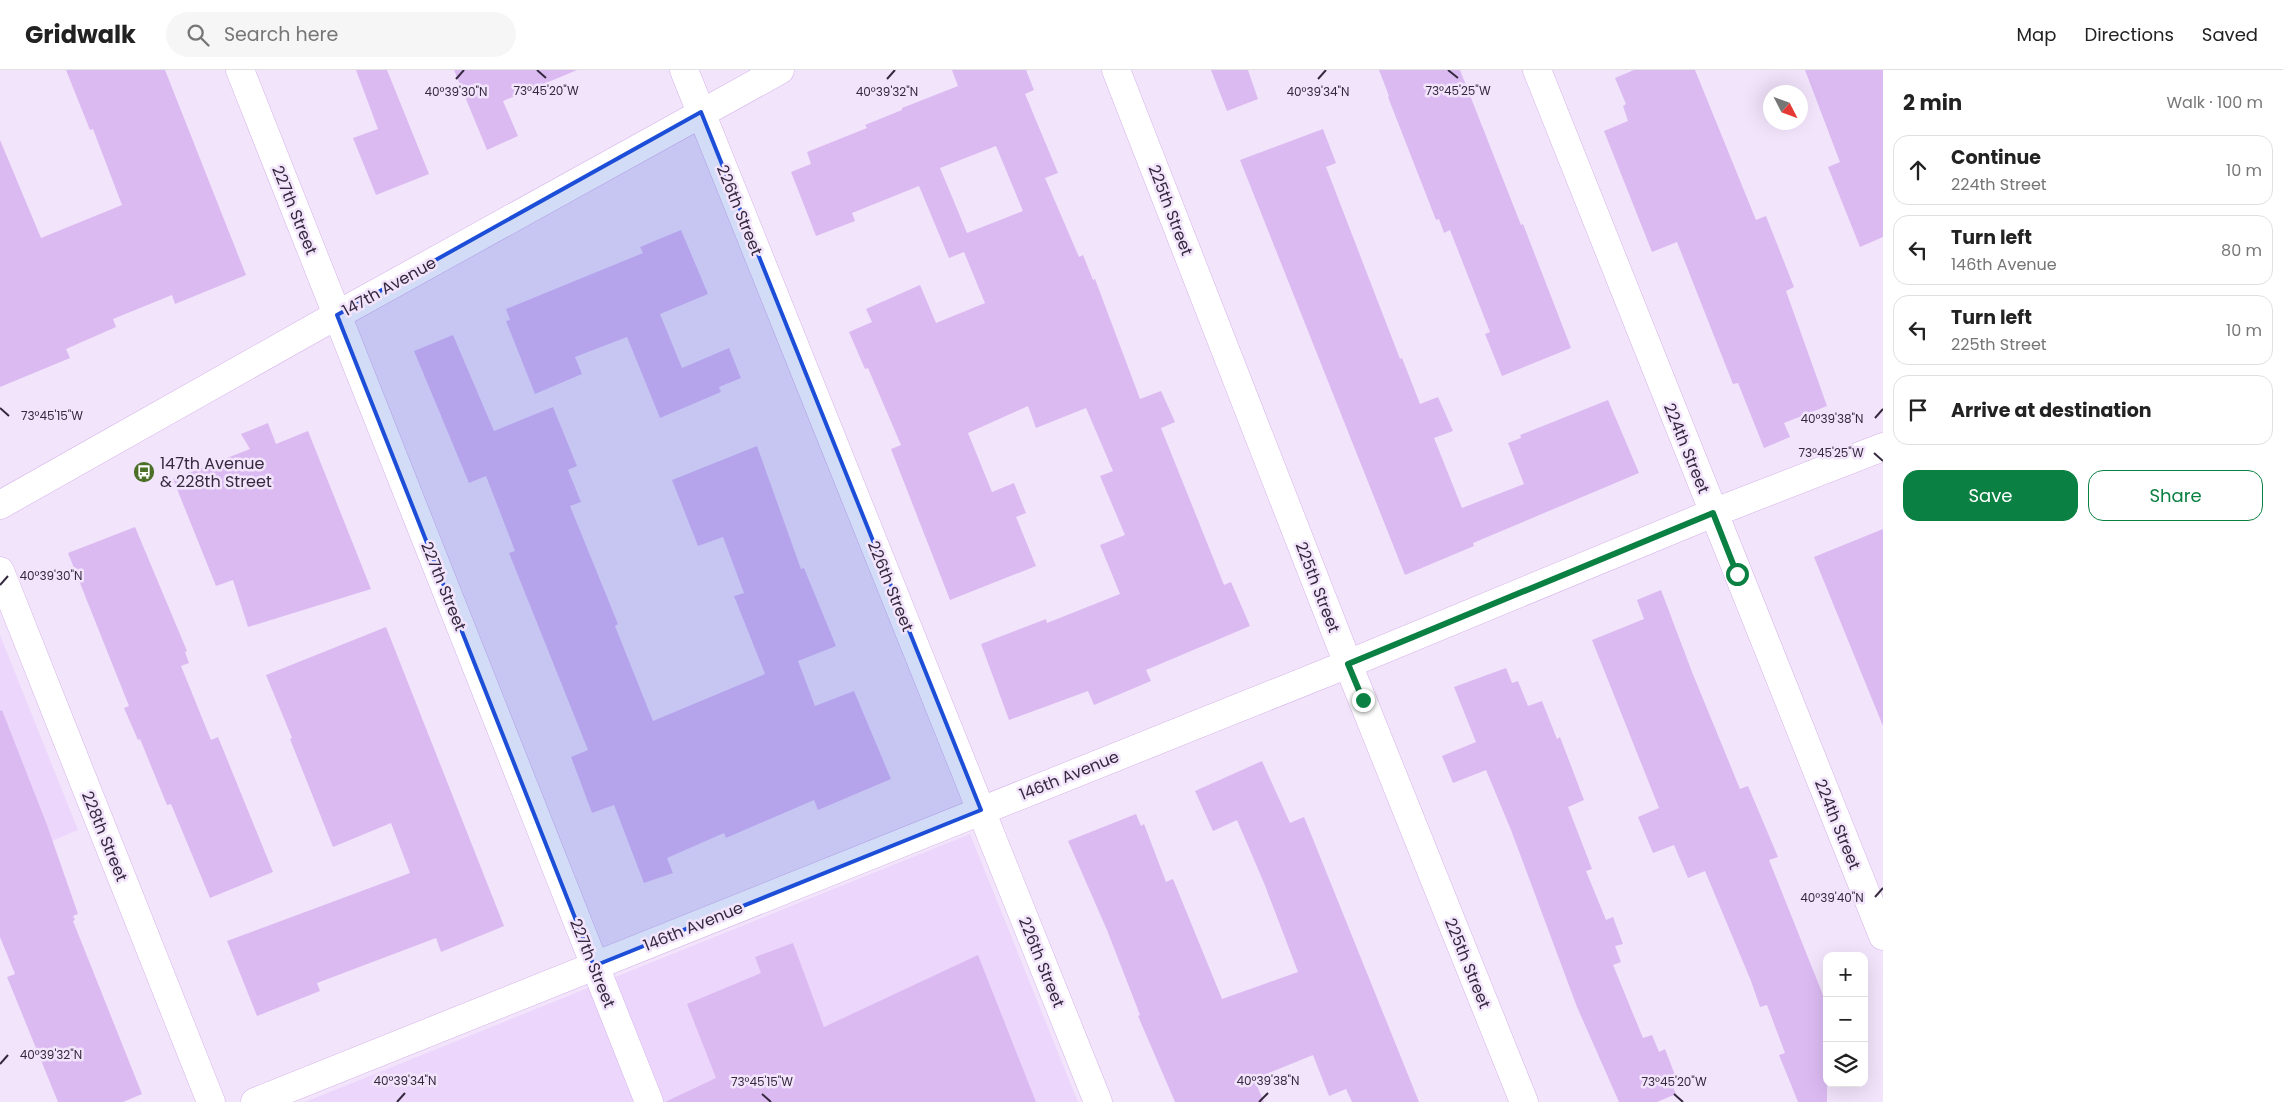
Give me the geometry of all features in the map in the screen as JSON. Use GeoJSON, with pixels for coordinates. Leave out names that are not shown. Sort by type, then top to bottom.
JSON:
{"type":"FeatureCollection","features":[{"type":"Feature","properties":{"kind":"street","name":"227th Street"},"geometry":{"type":"LineString","coordinates":[[240,70],[649,1102]]}},
{"type":"Feature","properties":{"kind":"street","name":"226th Street"},"geometry":{"type":"LineString","coordinates":[[684,70],[1098,1102]]}},
{"type":"Feature","properties":{"kind":"street","name":"147th Avenue"},"geometry":{"type":"LineString","coordinates":[[0,505],[337,315],[780,70]]}},
{"type":"Feature","properties":{"kind":"street","name":"225th Street"},"geometry":{"type":"LineString","coordinates":[[1116,70],[1348,664],[1524,1102]]}},
{"type":"Feature","properties":{"kind":"street","name":"224th Street"},"geometry":{"type":"LineString","coordinates":[[1537,70],[1883,936]]}},
{"type":"Feature","properties":{"kind":"street","name":"146th Avenue"},"geometry":{"type":"LineString","coordinates":[[255,1102],[1348,664],[1713,513],[1883,447]]}},
{"type":"Feature","properties":{"kind":"street","name":"228th Street"},"geometry":{"type":"LineString","coordinates":[[0,571],[211,1102]]}},
{"type":"Feature","properties":{"kind":"highlighted area"},"geometry":{"type":"Polygon","coordinates":[[[701,112],[981,810],[594,966],[337,315],[701,112]]]}},
{"type":"Feature","properties":{"kind":"shaded area"},"geometry":{"type":"Polygon","coordinates":[[[0,635],[78,830],[0,863],[0,635]]]}},
{"type":"Feature","properties":{"kind":"shaded area"},"geometry":{"type":"Polygon","coordinates":[[[970,834],[1078,1102],[305,1102],[970,834]]]}},
{"type":"Feature","properties":{"kind":"building"},"geometry":{"type":"Polygon","coordinates":[[[66,70],[165,70],[246,275],[175,304],[172,295],[113,319],[116,327],[66,349],[70,358],[0,387],[0,140],[41,238],[122,205],[93,129],[90,130],[66,70]]]}},
{"type":"Feature","properties":{"kind":"building"},"geometry":{"type":"Polygon","coordinates":[[[356,70],[387,70],[429,174],[376,195],[353,138],[378,129],[356,70]]]}},
{"type":"Feature","properties":{"kind":"building"},"geometry":{"type":"Polygon","coordinates":[[[454,70],[577,70],[503,101],[518,136],[487,150],[454,70]]]}},
{"type":"Feature","properties":{"kind":"building"},"geometry":{"type":"Polygon","coordinates":[[[952,70],[1026,70],[1034,90],[1025,94],[1058,173],[1045,178],[1079,257],[1083,255],[1093,280],[1095,279],[1140,399],[1161,391],[1175,422],[1161,428],[1224,585],[1231,582],[1250,626],[1146,670],[1151,681],[1094,705],[1088,691],[1009,720],[981,644],[1046,619],[1047,623],[1120,594],[1100,545],[1125,535],[1100,476],[1113,471],[1086,408],[1036,428],[1028,406],[968,433],[992,492],[1014,483],[1026,513],[1016,517],[1036,566],[950,600],[891,449],[901,445],[868,368],[865,369],[849,332],[872,322],[866,309],[920,285],[936,323],[985,303],[964,252],[949,258],[919,186],[852,213],[855,221],[816,236],[791,172],[811,164],[807,152],[867,128],[865,125],[902,110],[902,108],[958,86],[952,70]],[[996,146],[940,168],[967,233],[1023,211],[996,146]]]}},
{"type":"Feature","properties":{"kind":"building"},"geometry":{"type":"Polygon","coordinates":[[[1211,70],[1248,70],[1258,99],[1227,111],[1211,70]]]}},
{"type":"Feature","properties":{"kind":"building"},"geometry":{"type":"Polygon","coordinates":[[[1379,70],[1460,70],[1571,348],[1502,376],[1485,334],[1490,332],[1450,230],[1444,233],[1439,219],[1436,220],[1379,70]]]}},
{"type":"Feature","properties":{"kind":"building"},"geometry":{"type":"Polygon","coordinates":[[[1634,70],[1695,70],[1756,220],[1766,216],[1794,287],[1786,291],[1827,406],[1784,423],[1790,437],[1764,448],[1738,383],[1733,384],[1677,242],[1652,252],[1604,131],[1628,121],[1623,106],[1626,104],[1615,78],[1634,70]]]}},
{"type":"Feature","properties":{"kind":"building"},"geometry":{"type":"Polygon","coordinates":[[[1805,70],[1883,70],[1883,237],[1860,247],[1828,167],[1840,162],[1805,70]]]}},
{"type":"Feature","properties":{"kind":"building"},"geometry":{"type":"Polygon","coordinates":[[[1323,129],[1336,163],[1326,167],[1400,359],[1402,358],[1420,404],[1438,397],[1453,431],[1434,438],[1462,508],[1524,484],[1508,443],[1521,438],[1520,435],[1608,400],[1639,473],[1473,543],[1474,546],[1405,575],[1240,160],[1323,129]]]}},
{"type":"Feature","properties":{"kind":"building"},"geometry":{"type":"Polygon","coordinates":[[[681,230],[708,294],[660,314],[682,368],[729,348],[741,378],[719,387],[721,392],[660,418],[627,337],[575,357],[582,374],[535,394],[506,321],[510,320],[506,309],[643,253],[640,247],[681,230]]]}},
{"type":"Feature","properties":{"kind":"building"},"geometry":{"type":"Polygon","coordinates":[[[453,335],[494,431],[553,407],[577,466],[568,470],[581,502],[570,506],[618,624],[615,626],[653,721],[765,674],[734,596],[744,593],[723,537],[698,546],[672,480],[757,446],[801,569],[804,568],[836,646],[798,661],[815,706],[854,691],[891,779],[818,810],[814,800],[726,838],[724,833],[667,858],[673,873],[644,883],[614,805],[592,813],[571,757],[588,750],[509,553],[515,551],[486,476],[469,483],[414,351],[453,335]]]}},
{"type":"Feature","properties":{"kind":"building"},"geometry":{"type":"Polygon","coordinates":[[[268,423],[276,444],[308,431],[371,589],[248,627],[233,580],[216,586],[173,479],[250,449],[241,434],[268,423]]]}},
{"type":"Feature","properties":{"kind":"building"},"geometry":{"type":"Polygon","coordinates":[[[135,527],[187,651],[185,652],[189,663],[181,666],[211,740],[218,737],[273,872],[210,898],[171,804],[167,805],[140,739],[138,740],[124,708],[129,706],[68,553],[135,527]]]}},
{"type":"Feature","properties":{"kind":"building"},"geometry":{"type":"Polygon","coordinates":[[[1883,529],[1883,726],[1814,557],[1883,529]]]}},
{"type":"Feature","properties":{"kind":"building"},"geometry":{"type":"Polygon","coordinates":[[[1661,590],[1740,789],[1748,786],[1778,857],[1769,860],[1823,995],[1823,1087],[1827,1087],[1827,1102],[1798,1102],[1779,1055],[1785,1053],[1767,1005],[1760,1007],[1705,871],[1688,878],[1674,845],[1653,853],[1638,817],[1659,808],[1592,640],[1644,619],[1637,600],[1661,590]]]}},
{"type":"Feature","properties":{"kind":"building"},"geometry":{"type":"Polygon","coordinates":[[[386,627],[504,926],[441,952],[436,938],[317,983],[320,991],[257,1016],[227,941],[410,873],[391,823],[333,847],[266,675],[386,627]]]}},
{"type":"Feature","properties":{"kind":"building"},"geometry":{"type":"Polygon","coordinates":[[[1506,668],[1512,683],[1518,681],[1528,706],[1542,701],[1557,739],[1560,737],[1584,800],[1568,807],[1592,869],[1586,871],[1606,920],[1613,917],[1623,944],[1615,946],[1621,962],[1613,965],[1643,1038],[1652,1035],[1659,1052],[1665,1049],[1675,1075],[1669,1078],[1676,1094],[1657,1102],[1619,1102],[1577,1007],[1511,830],[1486,770],[1453,783],[1442,756],[1476,742],[1454,687],[1506,668]]]}},
{"type":"Feature","properties":{"kind":"building"},"geometry":{"type":"Polygon","coordinates":[[[2,710],[47,825],[78,914],[73,916],[75,920],[73,921],[142,1094],[123,1102],[58,1102],[7,977],[15,974],[0,937],[0,711],[2,710]]]}},
{"type":"Feature","properties":{"kind":"building"},"geometry":{"type":"Polygon","coordinates":[[[1262,761],[1290,823],[1304,817],[1419,1102],[1352,1102],[1346,1089],[1329,1096],[1313,1055],[1254,1079],[1264,1102],[1175,1102],[1138,1016],[1140,1015],[1107,930],[1068,841],[1136,814],[1141,826],[1144,824],[1166,882],[1173,879],[1222,999],[1298,972],[1264,883],[1237,820],[1213,831],[1195,791],[1262,761]]]}},
{"type":"Feature","properties":{"kind":"building"},"geometry":{"type":"Polygon","coordinates":[[[793,943],[824,1027],[978,955],[1036,1102],[665,1102],[716,1078],[687,1004],[761,973],[755,957],[793,943]]]}},
{"type":"Feature","properties":{"kind":"place","name":"147th Avenue & 228th Street"},"geometry":{"type":"Point","coordinates":[144,472]}},
{"type":"Feature","properties":{"kind":"route"},"geometry":{"type":"LineString","coordinates":[[1363,700],[1348,664],[1713,513],[1737,574]]}}]}
